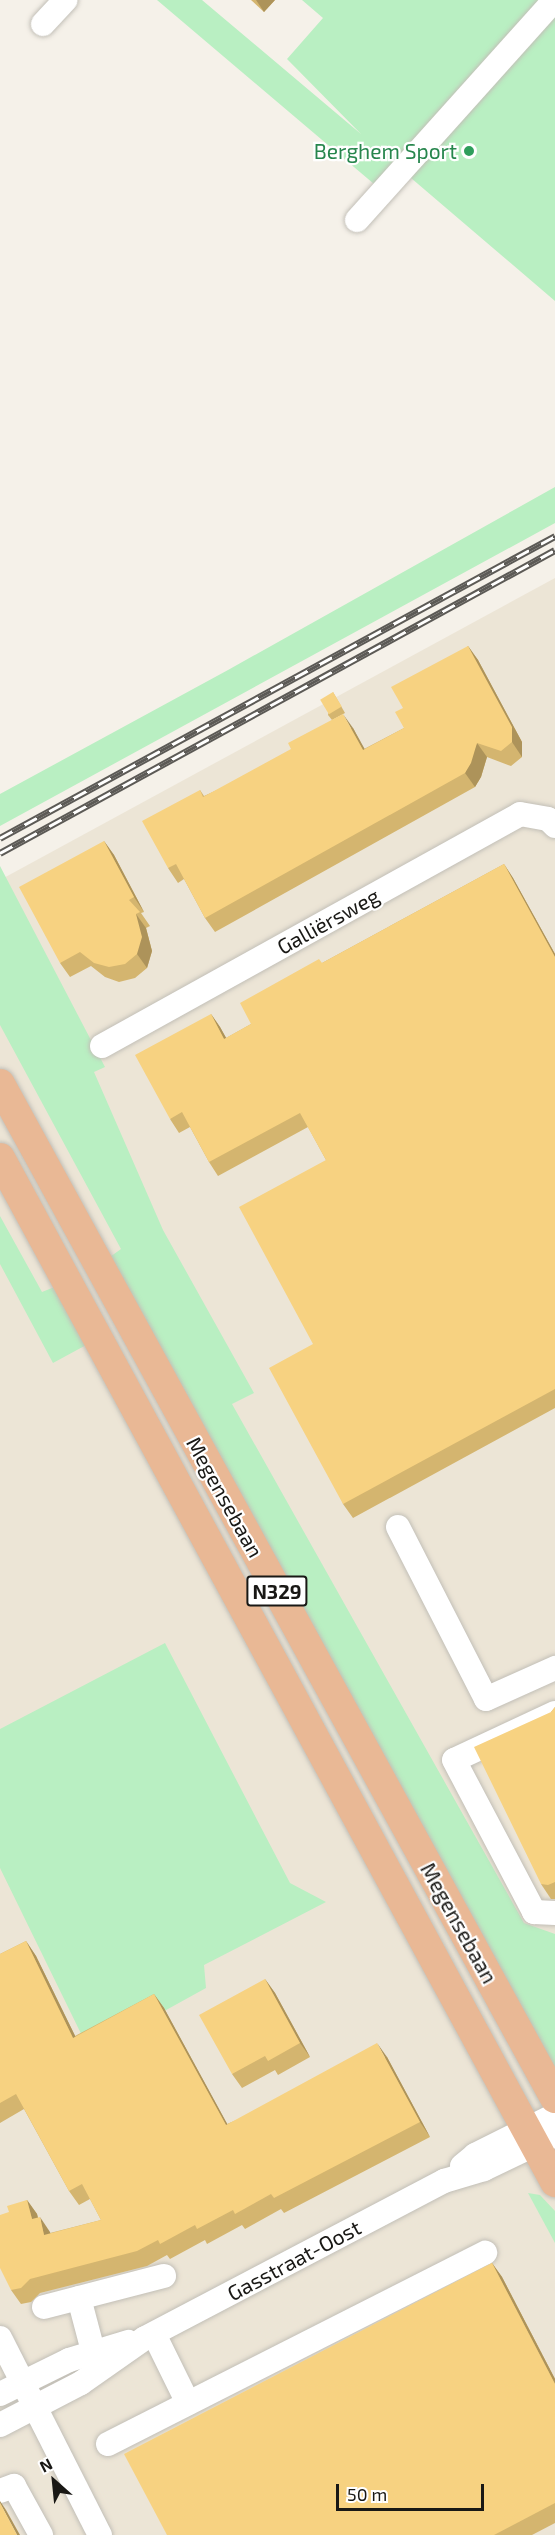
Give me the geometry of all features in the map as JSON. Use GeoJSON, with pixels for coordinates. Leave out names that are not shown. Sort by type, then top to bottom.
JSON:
{"type":"FeatureCollection","features":[{"type":"Feature","properties":{"kind":"main road","name":"Megensebaan"},"geometry":{"type":"LineString","coordinates":[[0,1084],[555,2098]]}},
{"type":"Feature","properties":{"kind":"main road","name":"Megensebaan"},"geometry":{"type":"LineString","coordinates":[[0,1158],[538,2137]]}},
{"type":"Feature","properties":{"kind":"main road","name":"N329"},"geometry":{"type":"LineString","coordinates":[[538,2137],[555,2182]]}},
{"type":"Feature","properties":{"kind":"street"},"geometry":{"type":"LineString","coordinates":[[43,24],[65,0]]}},
{"type":"Feature","properties":{"kind":"street"},"geometry":{"type":"LineString","coordinates":[[357,220],[548,7]]}},
{"type":"Feature","properties":{"kind":"street","name":"Galliërsweg"},"geometry":{"type":"LineString","coordinates":[[102,1046],[520,814],[548,819],[555,826]]}},
{"type":"Feature","properties":{"kind":"street"},"geometry":{"type":"LineString","coordinates":[[398,1527],[486,1699],[555,1668]]}},
{"type":"Feature","properties":{"kind":"street"},"geometry":{"type":"LineString","coordinates":[[555,1713],[454,1760],[534,1912],[555,1913]]}},
{"type":"Feature","properties":{"kind":"street","name":"Gasstraat-Oost"},"geometry":{"type":"LineString","coordinates":[[0,2394],[23,2381],[95,2360],[149,2336],[444,2181],[484,2169],[538,2137],[555,2115]]}},
{"type":"Feature","properties":{"kind":"street"},"geometry":{"type":"LineString","coordinates":[[108,2444],[485,2253]]}},
{"type":"Feature","properties":{"kind":"street"},"geometry":{"type":"LineString","coordinates":[[44,2307],[164,2276]]}},
{"type":"Feature","properties":{"kind":"street"},"geometry":{"type":"LineString","coordinates":[[79,2298],[95,2360]]}},
{"type":"Feature","properties":{"kind":"street"},"geometry":{"type":"LineString","coordinates":[[149,2336],[188,2403]]}},
{"type":"Feature","properties":{"kind":"street"},"geometry":{"type":"LineString","coordinates":[[0,2338],[100,2535]]}},
{"type":"Feature","properties":{"kind":"street","name":"Gasstraat-Oost"},"geometry":{"type":"LineString","coordinates":[[0,2425],[81,2383],[95,2360]]}},
{"type":"Feature","properties":{"kind":"street"},"geometry":{"type":"LineString","coordinates":[[7,2488],[41,2535]]}},
{"type":"Feature","properties":{"kind":"shaded area"},"geometry":{"type":"Polygon","coordinates":[[[555,578],[555,2535],[0,2535],[0,880],[555,578]]]}},
{"type":"Feature","properties":{"kind":"green space","name":"Berghem Sport"},"geometry":{"type":"Polygon","coordinates":[[[157,0],[202,0],[361,134],[287,59],[323,18],[302,0],[555,0],[555,301],[411,178],[396,161],[374,184],[157,0]]]}},
{"type":"Feature","properties":{"kind":"green space"},"geometry":{"type":"Polygon","coordinates":[[[555,487],[555,523],[0,826],[0,794],[228,670],[555,487]]]}},
{"type":"Feature","properties":{"kind":"green space"},"geometry":{"type":"Polygon","coordinates":[[[0,866],[105,1067],[94,1072],[163,1230],[254,1393],[232,1404],[524,1923],[555,1934],[555,2068],[107,1259],[121,1249],[0,1025],[0,866]]]}},
{"type":"Feature","properties":{"kind":"green space"},"geometry":{"type":"Polygon","coordinates":[[[0,1216],[42,1292],[57,1286],[88,1344],[53,1363],[0,1264],[0,1216]]]}},
{"type":"Feature","properties":{"kind":"green space"},"geometry":{"type":"Polygon","coordinates":[[[165,1643],[290,1883],[326,1902],[204,1965],[206,1988],[90,2052],[0,1868],[0,1729],[165,1643]]]}},
{"type":"Feature","properties":{"kind":"green space"},"geometry":{"type":"Polygon","coordinates":[[[528,2193],[540,2195],[555,2211],[555,2243],[528,2193]]]}},
{"type":"Feature","properties":{"kind":"building"},"geometry":{"type":"Polygon","coordinates":[[[468,646],[512,727],[512,742],[501,751],[477,743],[471,763],[465,773],[205,918],[176,864],[168,868],[142,821],[200,790],[203,797],[291,749],[288,743],[343,714],[363,750],[404,728],[395,712],[403,708],[391,687],[468,646]]]}},
{"type":"Feature","properties":{"kind":"building"},"geometry":{"type":"Polygon","coordinates":[[[333,692],[342,707],[329,714],[320,700],[333,692]]]}},
{"type":"Feature","properties":{"kind":"building"},"geometry":{"type":"Polygon","coordinates":[[[104,841],[134,897],[129,900],[140,912],[136,914],[142,937],[137,954],[125,964],[109,967],[94,963],[80,952],[60,963],[19,887],[104,841]]]}},
{"type":"Feature","properties":{"kind":"building"},"geometry":{"type":"Polygon","coordinates":[[[504,864],[555,957],[555,1389],[343,1504],[269,1368],[313,1344],[239,1207],[326,1160],[300,1113],[209,1162],[182,1112],[170,1119],[135,1055],[211,1014],[224,1039],[251,1024],[240,1003],[319,959],[322,963],[504,864]]]}},
{"type":"Feature","properties":{"kind":"building"},"geometry":{"type":"Polygon","coordinates":[[[555,1707],[555,1882],[548,1885],[541,1884],[474,1747],[551,1712],[555,1707]]]}},
{"type":"Feature","properties":{"kind":"building"},"geometry":{"type":"Polygon","coordinates":[[[26,1941],[73,2038],[154,1994],[226,2125],[377,2043],[420,2122],[274,2198],[271,2194],[235,2214],[233,2210],[197,2229],[195,2225],[160,2244],[158,2240],[137,2251],[30,2279],[21,2288],[11,2290],[0,2268],[0,2215],[9,2212],[7,2206],[27,2200],[32,2219],[40,2217],[44,2235],[101,2220],[82,2184],[69,2191],[16,2094],[0,2103],[0,1954],[26,1941]]]}},
{"type":"Feature","properties":{"kind":"building"},"geometry":{"type":"Polygon","coordinates":[[[265,1979],[300,2043],[268,2061],[265,2056],[232,2074],[199,2015],[265,1979]]]}},
{"type":"Feature","properties":{"kind":"building"},"geometry":{"type":"Polygon","coordinates":[[[492,2263],[555,2384],[555,2503],[494,2535],[167,2535],[124,2454],[492,2263]]]}},
{"type":"Feature","properties":{"kind":"building"},"geometry":{"type":"Polygon","coordinates":[[[0,2503],[17,2535],[0,2535],[0,2503]]]}},
{"type":"Feature","properties":{"kind":"railway"},"geometry":{"type":"LineString","coordinates":[[0,838],[555,536]]}},
{"type":"Feature","properties":{"kind":"railway"},"geometry":{"type":"LineString","coordinates":[[0,853],[555,550]]}},
{"type":"Feature","properties":{"kind":"place","name":"Berghem Sport"},"geometry":{"type":"Point","coordinates":[469,151]}}]}
